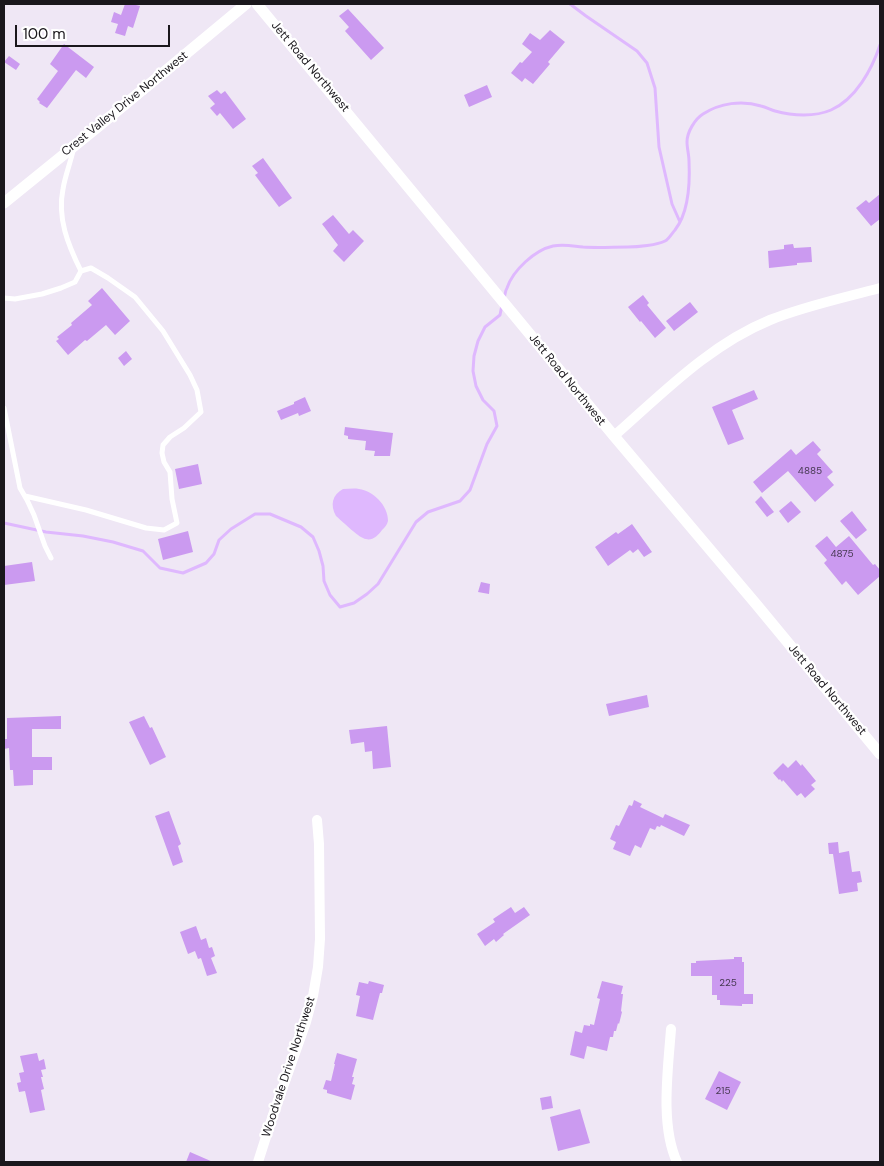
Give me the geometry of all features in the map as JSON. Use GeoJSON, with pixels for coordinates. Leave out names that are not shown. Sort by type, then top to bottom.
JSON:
{"type":"FeatureCollection","features":[{"type":"Feature","properties":{"kind":"street","name":"Crest Valley Drive Northwest"},"geometry":{"type":"LineString","coordinates":[[4,203],[246,4]]}},
{"type":"Feature","properties":{"kind":"street","name":"Jett Road Northwest"},"geometry":{"type":"LineString","coordinates":[[257,4],[880,754]]}},
{"type":"Feature","properties":{"kind":"street"},"geometry":{"type":"LineString","coordinates":[[614,436],[696,364],[741,335],[768,321],[796,310],[880,288]]}},
{"type":"Feature","properties":{"kind":"street","name":"Woodvale Drive Northwest"},"geometry":{"type":"LineString","coordinates":[[258,1162],[306,1022],[313,996],[320,939],[317,820]]}},
{"type":"Feature","properties":{"kind":"street"},"geometry":{"type":"LineString","coordinates":[[671,1029],[666,1100],[673,1153],[677,1162]]}},
{"type":"Feature","properties":{"kind":"lane"},"geometry":{"type":"LineString","coordinates":[[74,147],[62,191],[61,214],[68,244],[81,271]]}},
{"type":"Feature","properties":{"kind":"lane"},"geometry":{"type":"LineString","coordinates":[[4,298],[15,299],[42,294],[75,282],[81,271],[91,268],[99,272],[135,297],[163,331],[197,390],[201,412],[184,428],[170,437],[163,446],[162,453],[164,462],[170,472],[172,499],[177,523],[164,530],[146,528],[86,510],[25,496]]}},
{"type":"Feature","properties":{"kind":"lane"},"geometry":{"type":"LineString","coordinates":[[4,408],[20,488],[34,515],[50,558]]}},
{"type":"Feature","properties":{"kind":"shaded area"},"geometry":{"type":"Polygon","coordinates":[[[343,489],[364,490],[383,504],[388,521],[376,537],[371,539],[363,538],[336,516],[333,508],[334,497],[343,489]]]}},
{"type":"Feature","properties":{"kind":"building"},"geometry":{"type":"Polygon","coordinates":[[[125,4],[140,6],[133,28],[128,26],[125,36],[115,33],[118,24],[111,22],[114,12],[121,15],[125,4]]]}},
{"type":"Feature","properties":{"kind":"building"},"geometry":{"type":"Polygon","coordinates":[[[348,9],[384,48],[371,60],[345,31],[349,27],[339,16],[348,9]]]}},
{"type":"Feature","properties":{"kind":"building"},"geometry":{"type":"Polygon","coordinates":[[[550,30],[565,42],[533,84],[525,78],[522,82],[511,73],[532,52],[522,44],[530,33],[540,40],[550,30]]]}},
{"type":"Feature","properties":{"kind":"building"},"geometry":{"type":"Polygon","coordinates":[[[64,44],[94,67],[86,78],[76,70],[47,108],[39,103],[37,99],[58,71],[50,64],[64,44]]]}},
{"type":"Feature","properties":{"kind":"building"},"geometry":{"type":"Polygon","coordinates":[[[9,56],[20,64],[16,70],[4,62],[9,56]]]}},
{"type":"Feature","properties":{"kind":"building"},"geometry":{"type":"Polygon","coordinates":[[[487,85],[492,97],[469,107],[464,95],[487,85]]]}},
{"type":"Feature","properties":{"kind":"building"},"geometry":{"type":"Polygon","coordinates":[[[217,90],[221,94],[225,91],[246,119],[233,129],[220,113],[217,116],[210,108],[215,104],[208,96],[217,90]]]}},
{"type":"Feature","properties":{"kind":"building"},"geometry":{"type":"Polygon","coordinates":[[[263,158],[292,198],[279,207],[255,175],[258,173],[252,166],[263,158]]]}},
{"type":"Feature","properties":{"kind":"building"},"geometry":{"type":"Polygon","coordinates":[[[880,194],[880,219],[871,226],[856,208],[866,200],[869,203],[880,194]]]}},
{"type":"Feature","properties":{"kind":"building"},"geometry":{"type":"Polygon","coordinates":[[[333,215],[349,234],[353,230],[364,241],[344,262],[333,251],[338,245],[322,224],[333,215]]]}},
{"type":"Feature","properties":{"kind":"building"},"geometry":{"type":"Polygon","coordinates":[[[793,244],[794,248],[811,247],[812,262],[769,268],[768,251],[784,249],[784,245],[793,244]]]}},
{"type":"Feature","properties":{"kind":"building"},"geometry":{"type":"Polygon","coordinates":[[[102,288],[130,321],[115,335],[106,325],[68,355],[56,341],[59,339],[57,337],[92,305],[88,301],[102,288]]]}},
{"type":"Feature","properties":{"kind":"building"},"geometry":{"type":"Polygon","coordinates":[[[643,295],[649,303],[647,305],[666,328],[655,338],[628,307],[643,295]]]}},
{"type":"Feature","properties":{"kind":"building"},"geometry":{"type":"Polygon","coordinates":[[[690,302],[698,312],[674,331],[666,321],[690,302]]]}},
{"type":"Feature","properties":{"kind":"building"},"geometry":{"type":"Polygon","coordinates":[[[126,351],[132,359],[124,366],[118,358],[126,351]]]}},
{"type":"Feature","properties":{"kind":"building"},"geometry":{"type":"Polygon","coordinates":[[[754,390],[758,399],[732,410],[744,439],[728,445],[712,407],[754,390]]]}},
{"type":"Feature","properties":{"kind":"building"},"geometry":{"type":"Polygon","coordinates":[[[305,397],[311,411],[299,416],[298,413],[281,420],[277,411],[305,397]]]}},
{"type":"Feature","properties":{"kind":"building"},"geometry":{"type":"Polygon","coordinates":[[[345,427],[393,433],[390,456],[374,456],[375,451],[365,450],[366,441],[348,439],[348,436],[344,435],[345,427]]]}},
{"type":"Feature","properties":{"kind":"building"},"geometry":{"type":"Polygon","coordinates":[[[813,441],[821,450],[817,454],[833,472],[827,477],[834,485],[815,502],[788,471],[762,493],[753,482],[791,449],[796,455],[813,441]]]}},
{"type":"Feature","properties":{"kind":"building"},"geometry":{"type":"Polygon","coordinates":[[[198,464],[202,484],[179,489],[175,469],[198,464]]]}},
{"type":"Feature","properties":{"kind":"building"},"geometry":{"type":"Polygon","coordinates":[[[761,496],[774,512],[767,517],[755,502],[761,496]]]}},
{"type":"Feature","properties":{"kind":"building"},"geometry":{"type":"Polygon","coordinates":[[[791,501],[801,512],[788,523],[779,511],[791,501]]]}},
{"type":"Feature","properties":{"kind":"building"},"geometry":{"type":"Polygon","coordinates":[[[852,511],[867,530],[856,539],[840,521],[852,511]]]}},
{"type":"Feature","properties":{"kind":"building"},"geometry":{"type":"Polygon","coordinates":[[[632,524],[652,552],[644,557],[638,549],[633,553],[630,550],[608,566],[595,547],[616,532],[618,534],[632,524]]]}},
{"type":"Feature","properties":{"kind":"building"},"geometry":{"type":"Polygon","coordinates":[[[188,531],[193,552],[163,560],[158,539],[188,531]]]}},
{"type":"Feature","properties":{"kind":"building"},"geometry":{"type":"Polygon","coordinates":[[[827,536],[836,547],[849,536],[873,565],[875,564],[880,570],[880,576],[858,595],[846,581],[842,585],[824,563],[827,560],[815,546],[827,536]]]}},
{"type":"Feature","properties":{"kind":"building"},"geometry":{"type":"Polygon","coordinates":[[[32,562],[35,581],[4,585],[4,566],[32,562]]]}},
{"type":"Feature","properties":{"kind":"building"},"geometry":{"type":"Polygon","coordinates":[[[481,582],[490,584],[489,594],[478,592],[481,582]]]}},
{"type":"Feature","properties":{"kind":"building"},"geometry":{"type":"Polygon","coordinates":[[[647,695],[649,707],[609,716],[606,704],[647,695]]]}},
{"type":"Feature","properties":{"kind":"building"},"geometry":{"type":"Polygon","coordinates":[[[61,716],[61,729],[32,729],[32,757],[52,757],[52,770],[33,770],[33,785],[14,786],[13,770],[10,770],[9,748],[4,749],[4,739],[7,739],[7,718],[61,716]]]}},
{"type":"Feature","properties":{"kind":"building"},"geometry":{"type":"Polygon","coordinates":[[[144,716],[150,728],[152,727],[166,757],[150,765],[129,722],[144,716]]]}},
{"type":"Feature","properties":{"kind":"building"},"geometry":{"type":"Polygon","coordinates":[[[387,726],[391,767],[373,769],[372,751],[365,752],[364,742],[351,744],[349,730],[387,726]]]}},
{"type":"Feature","properties":{"kind":"building"},"geometry":{"type":"Polygon","coordinates":[[[796,760],[801,766],[802,764],[816,781],[811,785],[815,789],[805,798],[801,793],[797,796],[783,780],[782,782],[779,780],[773,773],[783,763],[788,768],[796,760]]]}},
{"type":"Feature","properties":{"kind":"building"},"geometry":{"type":"Polygon","coordinates":[[[634,800],[642,804],[640,807],[663,818],[665,814],[690,825],[684,836],[661,825],[660,827],[657,826],[655,830],[650,828],[641,848],[635,845],[630,856],[613,849],[616,842],[610,839],[616,825],[619,826],[629,805],[632,806],[634,800]]]}},
{"type":"Feature","properties":{"kind":"building"},"geometry":{"type":"Polygon","coordinates":[[[169,811],[181,844],[178,846],[183,862],[173,866],[155,816],[169,811]]]}},
{"type":"Feature","properties":{"kind":"building"},"geometry":{"type":"Polygon","coordinates":[[[838,842],[839,853],[849,851],[852,872],[860,871],[862,882],[857,883],[858,891],[839,894],[833,854],[829,854],[828,843],[838,842]]]}},
{"type":"Feature","properties":{"kind":"building"},"geometry":{"type":"Polygon","coordinates":[[[511,907],[515,913],[524,907],[530,915],[503,934],[496,942],[494,939],[485,946],[477,934],[495,922],[493,919],[511,907]]]}},
{"type":"Feature","properties":{"kind":"building"},"geometry":{"type":"Polygon","coordinates":[[[196,926],[201,940],[206,938],[209,948],[212,947],[215,956],[211,958],[217,973],[207,976],[201,958],[198,959],[195,951],[188,954],[180,932],[196,926]]]}},
{"type":"Feature","properties":{"kind":"building"},"geometry":{"type":"Polygon","coordinates":[[[734,957],[742,957],[742,962],[744,962],[744,994],[753,994],[753,1004],[742,1004],[742,1006],[720,1005],[717,995],[712,995],[712,976],[691,976],[691,963],[696,963],[696,961],[734,959],[734,957]]]}},
{"type":"Feature","properties":{"kind":"building"},"geometry":{"type":"Polygon","coordinates":[[[369,981],[384,985],[373,1020],[356,1016],[360,996],[356,995],[359,982],[368,984],[369,981]]]}},
{"type":"Feature","properties":{"kind":"building"},"geometry":{"type":"Polygon","coordinates":[[[602,981],[623,986],[621,994],[623,994],[622,1012],[616,1031],[614,1031],[613,1037],[610,1037],[607,1051],[587,1046],[584,1059],[570,1055],[575,1031],[582,1033],[584,1025],[594,1025],[600,999],[597,998],[602,981]]]}},
{"type":"Feature","properties":{"kind":"building"},"geometry":{"type":"Polygon","coordinates":[[[37,1053],[39,1061],[44,1059],[46,1069],[41,1070],[44,1089],[41,1090],[45,1110],[30,1113],[25,1091],[19,1092],[17,1083],[21,1082],[19,1073],[24,1072],[20,1056],[37,1053]]]}},
{"type":"Feature","properties":{"kind":"building"},"geometry":{"type":"Polygon","coordinates":[[[337,1053],[357,1059],[352,1077],[354,1077],[352,1084],[355,1085],[351,1100],[327,1093],[327,1090],[323,1089],[326,1080],[331,1081],[337,1053]]]}},
{"type":"Feature","properties":{"kind":"building"},"geometry":{"type":"Polygon","coordinates":[[[719,1071],[741,1082],[727,1110],[705,1099],[719,1071]]]}},
{"type":"Feature","properties":{"kind":"building"},"geometry":{"type":"Polygon","coordinates":[[[551,1096],[553,1108],[542,1110],[540,1098],[551,1096]]]}},
{"type":"Feature","properties":{"kind":"building"},"geometry":{"type":"Polygon","coordinates":[[[580,1109],[590,1143],[558,1151],[550,1117],[580,1109]]]}},
{"type":"Feature","properties":{"kind":"building"},"geometry":{"type":"Polygon","coordinates":[[[190,1152],[213,1162],[186,1162],[190,1152]]]}},
{"type":"Feature","properties":{"kind":"waterway"},"geometry":{"type":"LineString","coordinates":[[570,4],[637,51],[647,63],[655,88],[659,147],[672,204],[680,222]]}},
{"type":"Feature","properties":{"kind":"waterway"},"geometry":{"type":"LineString","coordinates":[[504,299],[514,274],[532,256],[546,248],[561,245],[637,247],[658,244],[666,240],[680,223],[686,206],[689,178],[687,138],[692,126],[700,116],[717,107],[739,103],[754,104],[796,115],[811,115],[831,110],[848,99],[862,82],[880,45]]}},
{"type":"Feature","properties":{"kind":"waterway"},"geometry":{"type":"LineString","coordinates":[[4,523],[46,532],[83,536],[113,542],[143,551],[160,568],[183,573],[206,563],[214,554],[219,540],[231,529],[255,514],[270,514],[301,527],[313,537],[319,551],[324,581],[330,595],[340,607],[354,603],[378,584],[416,522],[428,512],[460,501],[470,490],[487,444],[497,426],[494,411],[483,400],[476,386],[473,371],[474,356],[478,341],[485,327],[500,315],[502,305]]}}]}
